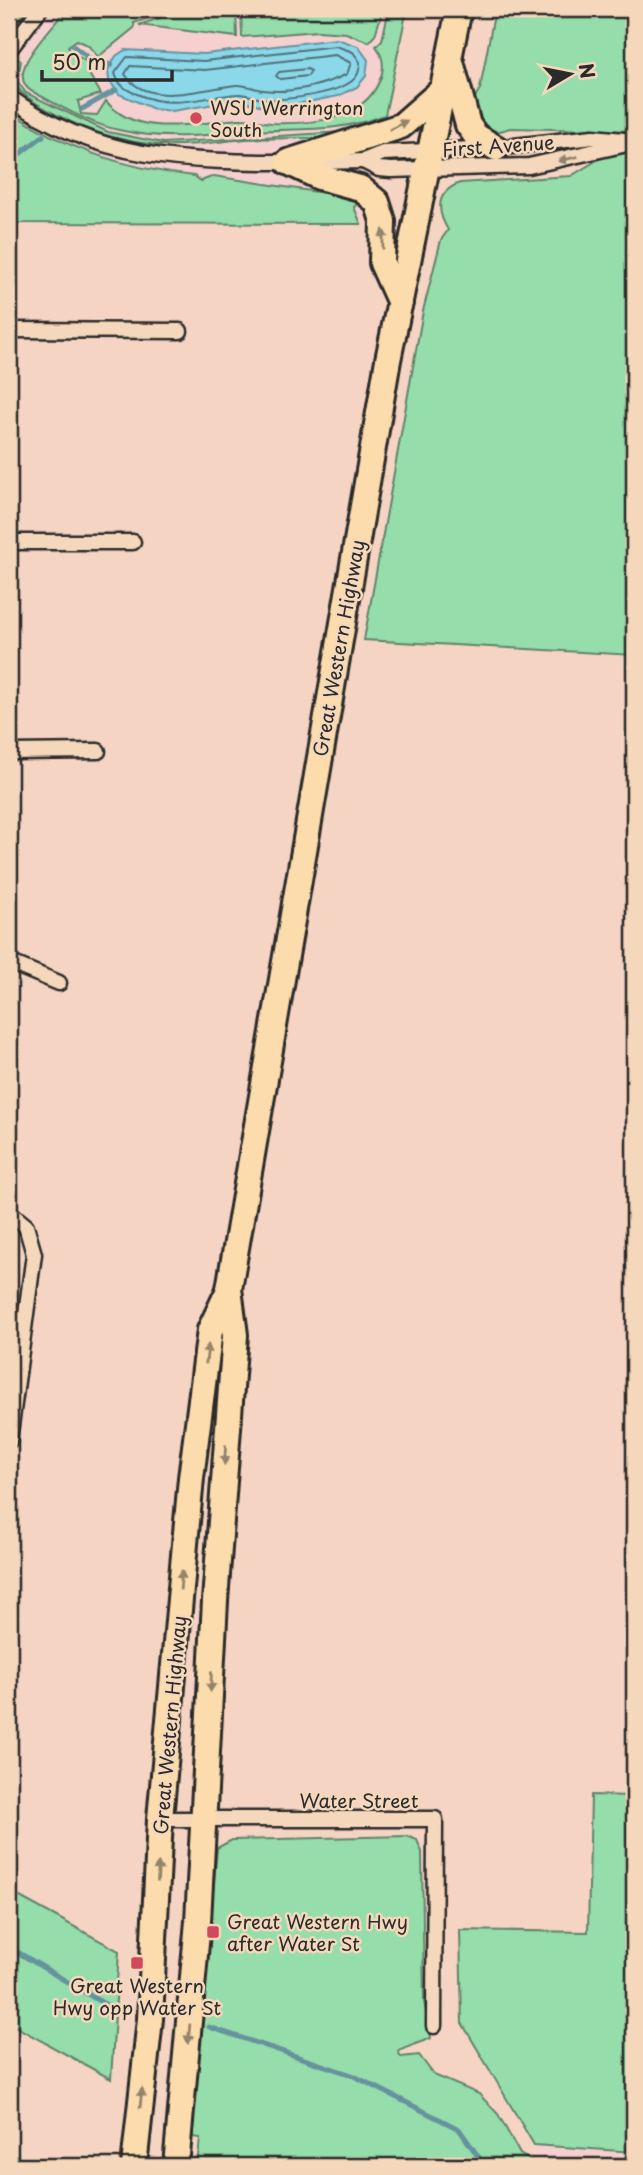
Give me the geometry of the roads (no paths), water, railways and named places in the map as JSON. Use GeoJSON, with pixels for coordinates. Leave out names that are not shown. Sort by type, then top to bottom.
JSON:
{"type":"FeatureCollection","features":[{"type":"Feature","properties":{"kind":"highway","name":"Great Western Highway"},"geometry":{"type":"LineString","coordinates":[[134,2166],[150,2019],[160,1819],[191,1478],[210,1330],[229,1289],[303,846],[400,303],[459,9]]}},
{"type":"Feature","properties":{"kind":"highway"},"geometry":{"type":"LineString","coordinates":[[449,54],[468,125],[476,136],[496,148]]}},
{"type":"Feature","properties":{"kind":"highway"},"geometry":{"type":"LineString","coordinates":[[288,162],[401,126],[442,90]]}},
{"type":"Feature","properties":{"kind":"highway"},"geometry":{"type":"LineString","coordinates":[[288,162],[319,177],[360,188],[377,202],[383,221],[382,263],[400,303]]}},
{"type":"Feature","properties":{"kind":"highway","name":"Great Western Highway"},"geometry":{"type":"LineString","coordinates":[[176,2166],[204,1820],[216,1587],[235,1335],[229,1289]]}},
{"type":"Feature","properties":{"kind":"street"},"geometry":{"type":"LineString","coordinates":[[9,50],[40,9]]}},
{"type":"Feature","properties":{"kind":"street","name":"First Avenue"},"geometry":{"type":"LineString","coordinates":[[9,97],[66,131],[142,155],[185,160],[363,161],[379,169],[496,148],[593,137],[634,142]]}},
{"type":"Feature","properties":{"kind":"street","name":"First Avenue"},"geometry":{"type":"LineString","coordinates":[[427,160],[529,166],[634,142]]}},
{"type":"Feature","properties":{"kind":"street"},"geometry":{"type":"LineString","coordinates":[[9,330],[180,331]]}},
{"type":"Feature","properties":{"kind":"street"},"geometry":{"type":"LineString","coordinates":[[9,542],[133,542]]}},
{"type":"Feature","properties":{"kind":"street"},"geometry":{"type":"LineString","coordinates":[[9,752],[98,751]]}},
{"type":"Feature","properties":{"kind":"street"},"geometry":{"type":"LineString","coordinates":[[9,962],[59,983]]}},
{"type":"Feature","properties":{"kind":"street"},"geometry":{"type":"LineString","coordinates":[[9,1212],[26,1226],[34,1254],[9,1441]]}},
{"type":"Feature","properties":{"kind":"street","name":"Water Street"},"geometry":{"type":"LineString","coordinates":[[160,1819],[435,1819],[435,2026]]}},
{"type":"Feature","properties":{"kind":"water"},"geometry":{"type":"Polygon","coordinates":[[[337,39],[358,46],[368,60],[366,76],[357,87],[338,96],[298,104],[263,106],[239,100],[172,111],[154,109],[119,94],[109,80],[108,70],[116,56],[125,50],[204,54],[337,39]]]}},
{"type":"Feature","properties":{"kind":"waterway"},"geometry":{"type":"LineString","coordinates":[[73,46],[90,59],[111,65]]}},
{"type":"Feature","properties":{"kind":"waterway"},"geometry":{"type":"LineString","coordinates":[[82,109],[116,90]]}},
{"type":"Feature","properties":{"kind":"waterway"},"geometry":{"type":"LineString","coordinates":[[9,162],[43,136]]}},
{"type":"Feature","properties":{"kind":"waterway"},"geometry":{"type":"LineString","coordinates":[[9,1947],[121,2014]]}},
{"type":"Feature","properties":{"kind":"waterway"},"geometry":{"type":"LineString","coordinates":[[209,2027],[352,2075],[459,2129],[485,2166]]}},
{"type":"Feature","properties":{"kind":"place","name":"WSU Werrington South"},"geometry":{"type":"Point","coordinates":[196,118]}},
{"type":"Feature","properties":{"kind":"place","name":"Great Western Hwy after Water St"},"geometry":{"type":"Point","coordinates":[213,1932]}},
{"type":"Feature","properties":{"kind":"place","name":"Great Western Hwy opp Water St"},"geometry":{"type":"Point","coordinates":[137,1963]}}]}
